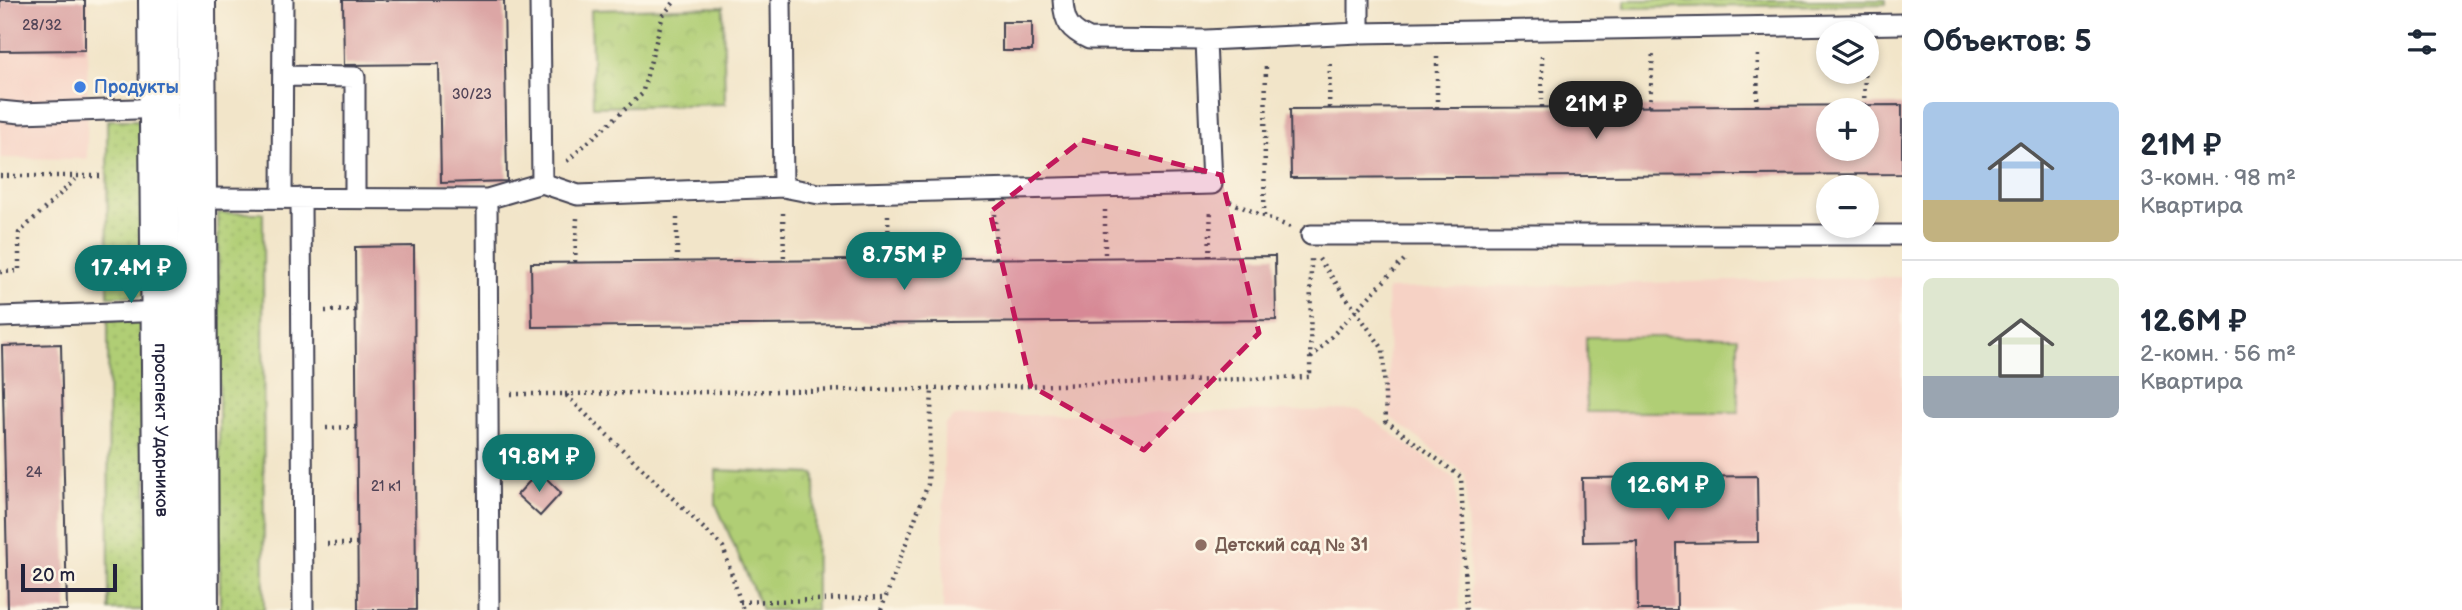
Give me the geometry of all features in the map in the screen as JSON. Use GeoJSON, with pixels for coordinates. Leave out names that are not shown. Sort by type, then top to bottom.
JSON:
{"type":"FeatureCollection","features":[{"type":"Feature","properties":{"kind":"street","name":"проспект Ударников"},"geometry":{"type":"LineString","coordinates":[[158,0],[160,198],[179,311],[199,610]]}},
{"type":"Feature","properties":{"kind":"street","name":"проспект Ударников"},"geometry":{"type":"LineString","coordinates":[[163,610],[179,311],[198,197],[196,0]]}},
{"type":"Feature","properties":{"kind":"lane"},"geometry":{"type":"LineString","coordinates":[[283,0],[283,76],[292,198],[303,610]]}},
{"type":"Feature","properties":{"kind":"lane"},"geometry":{"type":"LineString","coordinates":[[540,0],[541,183]]}},
{"type":"Feature","properties":{"kind":"lane"},"geometry":{"type":"LineString","coordinates":[[781,0],[783,187]]}},
{"type":"Feature","properties":{"kind":"lane"},"geometry":{"type":"LineString","coordinates":[[1063,0],[1064,15],[1073,31],[1089,39],[1206,40],[1359,33],[1902,24]]}},
{"type":"Feature","properties":{"kind":"lane"},"geometry":{"type":"LineString","coordinates":[[1359,0],[1359,33]]}},
{"type":"Feature","properties":{"kind":"lane"},"geometry":{"type":"LineString","coordinates":[[160,198],[487,199],[541,183],[578,195],[783,187],[819,194],[1212,184],[1206,40]]}},
{"type":"Feature","properties":{"kind":"lane"},"geometry":{"type":"LineString","coordinates":[[283,76],[355,76],[355,197]]}},
{"type":"Feature","properties":{"kind":"lane"},"geometry":{"type":"LineString","coordinates":[[0,111],[21,113],[197,107]]}},
{"type":"Feature","properties":{"kind":"lane"},"geometry":{"type":"LineString","coordinates":[[487,199],[489,610]]}},
{"type":"Feature","properties":{"kind":"lane"},"geometry":{"type":"LineString","coordinates":[[1311,241],[1428,235],[1902,235]]}},
{"type":"Feature","properties":{"kind":"lane"},"geometry":{"type":"LineString","coordinates":[[0,317],[179,311]]}},
{"type":"Feature","properties":{"kind":"path"},"geometry":{"type":"LineString","coordinates":[[541,183],[642,94],[663,15],[676,0]]}},
{"type":"Feature","properties":{"kind":"path"},"geometry":{"type":"LineString","coordinates":[[1757,106],[1758,28]]}},
{"type":"Feature","properties":{"kind":"path"},"geometry":{"type":"LineString","coordinates":[[1650,106],[1654,29]]}},
{"type":"Feature","properties":{"kind":"path"},"geometry":{"type":"LineString","coordinates":[[1542,107],[1543,31]]}},
{"type":"Feature","properties":{"kind":"path"},"geometry":{"type":"LineString","coordinates":[[1437,32],[1437,108]]}},
{"type":"Feature","properties":{"kind":"path"},"geometry":{"type":"LineString","coordinates":[[1329,108],[1331,34]]}},
{"type":"Feature","properties":{"kind":"path"},"geometry":{"type":"LineString","coordinates":[[1264,216],[1266,37]]}},
{"type":"Feature","properties":{"kind":"path"},"geometry":{"type":"LineString","coordinates":[[0,272],[19,271],[19,233],[79,176]]}},
{"type":"Feature","properties":{"kind":"path"},"geometry":{"type":"LineString","coordinates":[[0,177],[100,176]]}},
{"type":"Feature","properties":{"kind":"path"},"geometry":{"type":"LineString","coordinates":[[1212,184],[1232,204],[1264,216],[1311,241],[1383,349],[1386,421],[1461,477],[1467,610]]}},
{"type":"Feature","properties":{"kind":"path"},"geometry":{"type":"LineString","coordinates":[[1209,257],[1212,184]]}},
{"type":"Feature","properties":{"kind":"path"},"geometry":{"type":"LineString","coordinates":[[783,187],[783,261]]}},
{"type":"Feature","properties":{"kind":"path"},"geometry":{"type":"LineString","coordinates":[[1104,187],[1105,258]]}},
{"type":"Feature","properties":{"kind":"path"},"geometry":{"type":"LineString","coordinates":[[995,189],[996,259]]}},
{"type":"Feature","properties":{"kind":"path"},"geometry":{"type":"LineString","coordinates":[[677,191],[677,262]]}},
{"type":"Feature","properties":{"kind":"path"},"geometry":{"type":"LineString","coordinates":[[888,192],[889,260]]}},
{"type":"Feature","properties":{"kind":"path"},"geometry":{"type":"LineString","coordinates":[[575,262],[578,195]]}},
{"type":"Feature","properties":{"kind":"path"},"geometry":{"type":"LineString","coordinates":[[1311,359],[1428,235]]}},
{"type":"Feature","properties":{"kind":"path"},"geometry":{"type":"LineString","coordinates":[[489,395],[932,389],[1310,377],[1311,241]]}},
{"type":"Feature","properties":{"kind":"path"},"geometry":{"type":"LineString","coordinates":[[881,610],[928,484],[932,389]]}},
{"type":"Feature","properties":{"kind":"path"},"geometry":{"type":"LineString","coordinates":[[565,394],[723,547],[743,610]]}},
{"type":"Feature","properties":{"kind":"path"},"geometry":{"type":"LineString","coordinates":[[740,602],[886,598]]}},
{"type":"Feature","properties":{"kind":"highlighted area"},"geometry":{"type":"Polygon","coordinates":[[[1082,140],[1221,175],[1259,333],[1144,450],[1031,386],[990,212],[1082,140]]]}},
{"type":"Feature","properties":{"kind":"shaded area"},"geometry":{"type":"Polygon","coordinates":[[[0,0],[88,0],[87,159],[0,158],[0,0]]]}},
{"type":"Feature","properties":{"kind":"shaded area"},"geometry":{"type":"Polygon","coordinates":[[[1902,277],[1902,610],[1472,610],[1465,474],[1390,417],[1387,289],[1902,277]]]}},
{"type":"Feature","properties":{"kind":"shaded area","name":"Детский сад № 31"},"geometry":{"type":"Polygon","coordinates":[[[1360,410],[1456,480],[1460,610],[943,610],[944,426],[955,416],[1360,410]]]}},
{"type":"Feature","properties":{"kind":"green space"},"geometry":{"type":"Polygon","coordinates":[[[1625,0],[1886,0],[1886,4],[1625,8],[1625,0]]]}},
{"type":"Feature","properties":{"kind":"green space"},"geometry":{"type":"Polygon","coordinates":[[[723,7],[725,104],[593,107],[591,10],[723,7]]]}},
{"type":"Feature","properties":{"kind":"green space"},"geometry":{"type":"Polygon","coordinates":[[[107,120],[144,120],[145,296],[108,296],[107,120]]]}},
{"type":"Feature","properties":{"kind":"green space"},"geometry":{"type":"Polygon","coordinates":[[[218,213],[263,213],[264,610],[220,610],[218,213]]]}},
{"type":"Feature","properties":{"kind":"green space"},"geometry":{"type":"Polygon","coordinates":[[[108,320],[146,320],[147,610],[109,610],[108,320]]]}},
{"type":"Feature","properties":{"kind":"green space"},"geometry":{"type":"Polygon","coordinates":[[[1586,337],[1738,337],[1738,412],[1586,412],[1586,337]]]}},
{"type":"Feature","properties":{"kind":"green space"},"geometry":{"type":"Polygon","coordinates":[[[716,470],[815,474],[816,610],[762,610],[716,504],[716,470]]]}},
{"type":"Feature","properties":{"kind":"building"},"geometry":{"type":"Polygon","coordinates":[[[0,0],[85,0],[85,50],[0,51],[0,0]]]}},
{"type":"Feature","properties":{"kind":"building"},"geometry":{"type":"Polygon","coordinates":[[[343,0],[504,0],[507,181],[441,183],[439,64],[344,65],[343,0]]]}},
{"type":"Feature","properties":{"kind":"building"},"geometry":{"type":"Polygon","coordinates":[[[1002,22],[1032,22],[1032,51],[1002,51],[1002,22]]]}},
{"type":"Feature","properties":{"kind":"building"},"geometry":{"type":"Polygon","coordinates":[[[1879,105],[1902,105],[1902,174],[1291,178],[1290,109],[1816,106],[1816,161],[1879,161],[1879,105]]]}},
{"type":"Feature","properties":{"kind":"building"},"geometry":{"type":"Polygon","coordinates":[[[414,246],[416,610],[358,610],[355,247],[414,246]]]}},
{"type":"Feature","properties":{"kind":"building"},"geometry":{"type":"Polygon","coordinates":[[[1275,256],[1276,320],[532,327],[531,263],[1275,256]]]}},
{"type":"Feature","properties":{"kind":"building"},"geometry":{"type":"Polygon","coordinates":[[[61,344],[67,610],[8,610],[2,346],[61,344]]]}},
{"type":"Feature","properties":{"kind":"building"},"geometry":{"type":"Polygon","coordinates":[[[539,471],[561,493],[540,516],[517,495],[539,471]]]}},
{"type":"Feature","properties":{"kind":"building"},"geometry":{"type":"Polygon","coordinates":[[[1757,476],[1758,542],[1676,543],[1677,610],[1638,610],[1637,541],[1583,542],[1582,478],[1757,476]]]}},
{"type":"Feature","properties":{"kind":"place","name":"Продукты"},"geometry":{"type":"Point","coordinates":[80,87]}},
{"type":"Feature","properties":{"kind":"place","name":"Детский сад № 31"},"geometry":{"type":"Point","coordinates":[1201,545]}}]}
